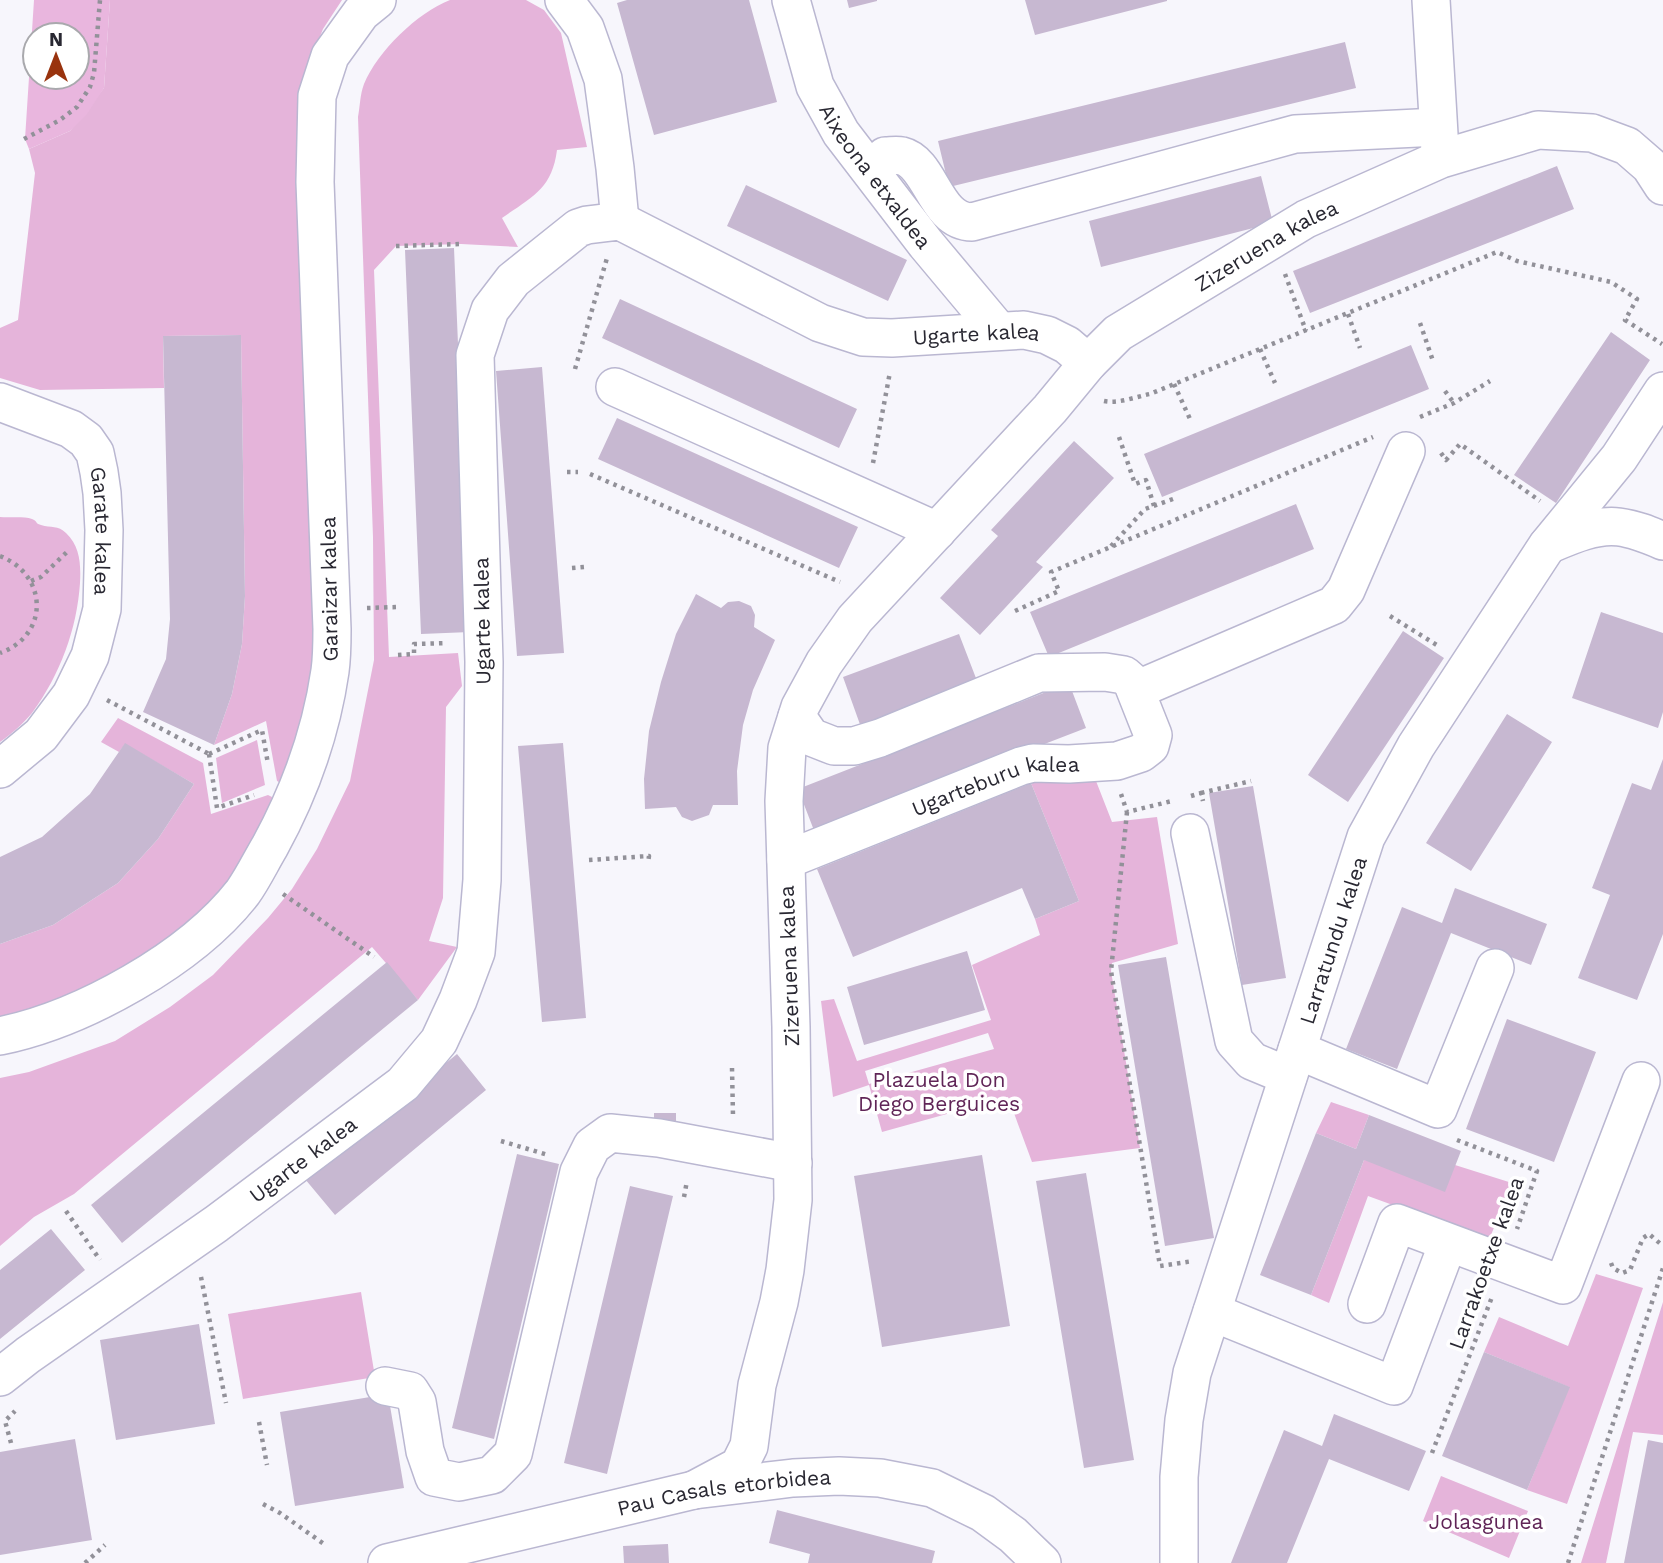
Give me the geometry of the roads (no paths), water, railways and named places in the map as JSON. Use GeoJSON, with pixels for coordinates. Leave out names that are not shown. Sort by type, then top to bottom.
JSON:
{"type":"FeatureCollection","features":[{"type":"Feature","properties":{"kind":"street","name":"Garaizar kalea"},"geometry":{"type":"LineString","coordinates":[[0,1036],[53,1021],[139,980],[214,923],[243,891],[254,873],[288,813],[307,766],[331,669],[332,629],[315,182],[317,96],[330,56],[361,13],[377,0]]}},
{"type":"Feature","properties":{"kind":"street"},"geometry":{"type":"LineString","coordinates":[[564,0],[585,28],[603,79],[620,220]]}},
{"type":"Feature","properties":{"kind":"street","name":"Aixeona etxaldea"},"geometry":{"type":"LineString","coordinates":[[791,0],[815,86],[841,133],[926,244],[998,330]]}},
{"type":"Feature","properties":{"kind":"street"},"geometry":{"type":"LineString","coordinates":[[885,156],[901,156],[912,161],[937,198],[963,222],[972,222],[1295,134],[1439,143],[1431,0]]}},
{"type":"Feature","properties":{"kind":"street","name":"Zizeruena kalea"},"geometry":{"type":"LineString","coordinates":[[749,1446],[757,1385],[785,1270],[793,1200],[784,801],[787,748],[800,707],[824,663],[855,619],[1043,416],[1093,380],[1118,333],[1306,219],[1439,143],[1538,130],[1592,133],[1627,146],[1650,166],[1663,186]]}},
{"type":"Feature","properties":{"kind":"street","name":"Ugarte kalea"},"geometry":{"type":"LineString","coordinates":[[0,1377],[403,1084],[439,1041],[476,952],[482,880],[484,662],[475,355],[490,310],[513,280],[578,228],[620,220],[820,323],[863,337],[892,338],[1024,330],[1047,335],[1067,345],[1093,380]]}},
{"type":"Feature","properties":{"kind":"street"},"geometry":{"type":"LineString","coordinates":[[615,387],[937,531]]}},
{"type":"Feature","properties":{"kind":"street","name":"Larratundu kalea"},"geometry":{"type":"LineString","coordinates":[[1180,1563],[1179,1477],[1184,1420],[1192,1373],[1366,836],[1416,746],[1547,546],[1619,458],[1663,391]]}},
{"type":"Feature","properties":{"kind":"street","name":"Garate kalea"},"geometry":{"type":"LineString","coordinates":[[0,401],[71,429],[86,440],[94,453],[101,483],[103,518],[102,609],[90,656],[71,695],[41,735],[0,769]]}},
{"type":"Feature","properties":{"kind":"street"},"geometry":{"type":"LineString","coordinates":[[797,717],[811,737],[834,746],[854,746],[880,738],[1039,673],[1105,672],[1124,675],[1136,690],[1335,605],[1346,590],[1409,445]]}},
{"type":"Feature","properties":{"kind":"street"},"geometry":{"type":"LineString","coordinates":[[1617,527],[1610,508],[1619,458]]}},
{"type":"Feature","properties":{"kind":"street"},"geometry":{"type":"LineString","coordinates":[[1547,546],[1578,532],[1617,527],[1663,541]]}},
{"type":"Feature","properties":{"kind":"street","name":"Ugarteburu kalea"},"geometry":{"type":"LineString","coordinates":[[786,860],[1021,766],[1033,763],[1117,761],[1141,753],[1150,746],[1153,735],[1136,690]]}},
{"type":"Feature","properties":{"kind":"street"},"geometry":{"type":"LineString","coordinates":[[1190,832],[1234,1041],[1252,1061],[1293,1063],[1438,1109],[1495,968]]}},
{"type":"Feature","properties":{"kind":"street"},"geometry":{"type":"LineString","coordinates":[[1367,1304],[1397,1223],[1563,1285],[1641,1081]]}},
{"type":"Feature","properties":{"kind":"street"},"geometry":{"type":"LineString","coordinates":[[385,1386],[410,1391],[416,1402],[425,1451],[434,1477],[459,1482],[492,1475],[513,1454],[579,1172],[592,1146],[610,1133],[793,1163]]}},
{"type":"Feature","properties":{"kind":"street"},"geometry":{"type":"LineString","coordinates":[[1212,1312],[1394,1386],[1448,1243]]}},
{"type":"Feature","properties":{"kind":"street"},"geometry":{"type":"LineString","coordinates":[[694,1490],[738,1466],[749,1446],[768,1467],[793,1478]]}},
{"type":"Feature","properties":{"kind":"street","name":"Pau Casals etorbidea"},"geometry":{"type":"LineString","coordinates":[[387,1563],[694,1490],[793,1478],[839,1476],[880,1478],[932,1488],[983,1513],[1013,1535],[1042,1563]]}},
{"type":"Feature","properties":{"kind":"park label","name":"Plazuela Don Diego Berguices"},"geometry":{"type":"Point","coordinates":[939,1091]}},
{"type":"Feature","properties":{"kind":"park label","name":"Jolasgunea"},"geometry":{"type":"Point","coordinates":[1486,1521]}}]}
